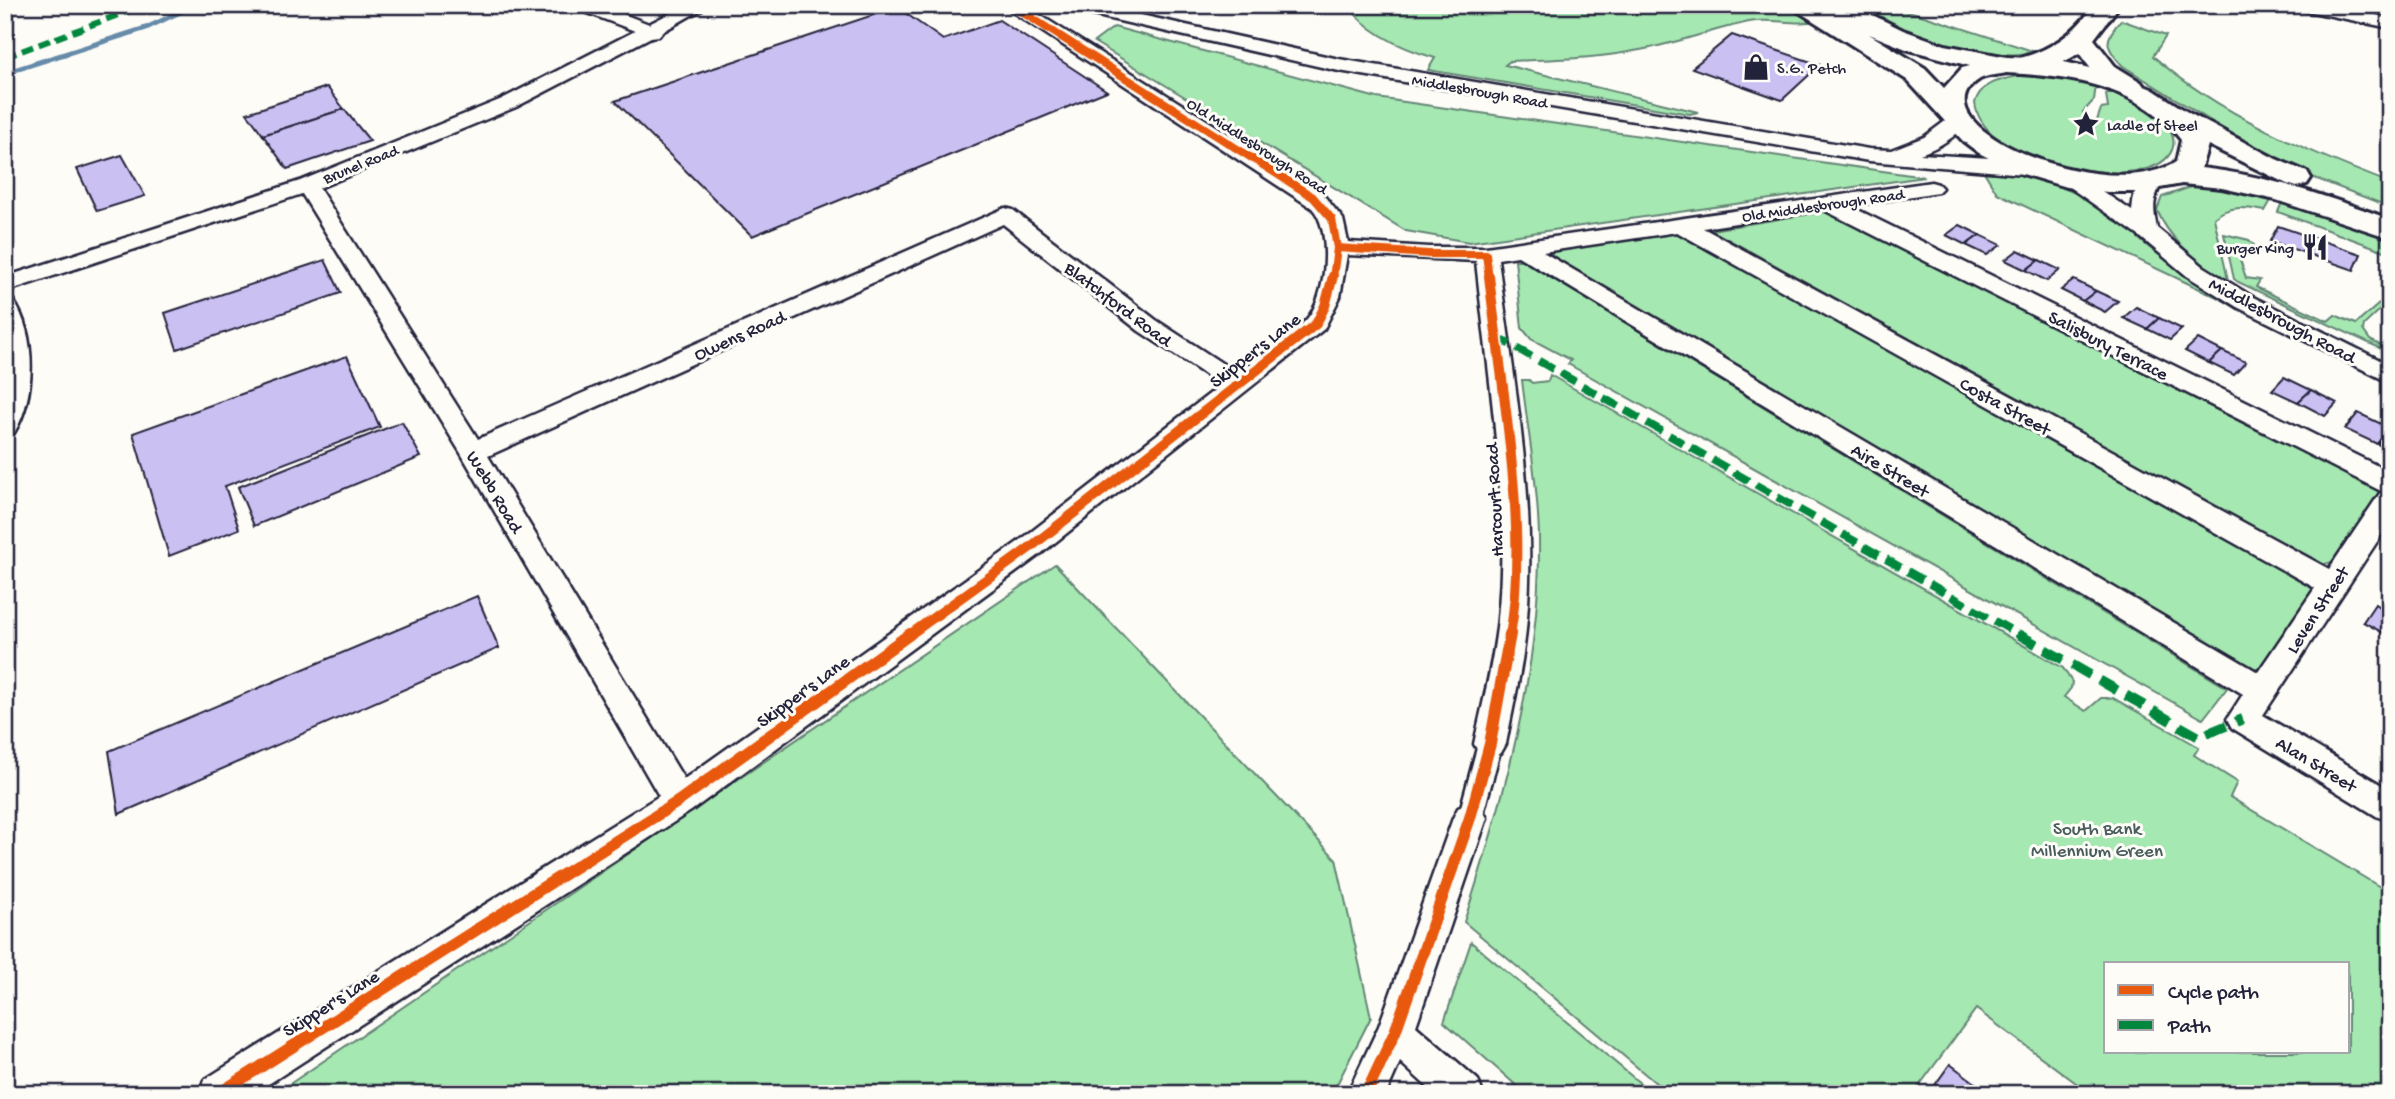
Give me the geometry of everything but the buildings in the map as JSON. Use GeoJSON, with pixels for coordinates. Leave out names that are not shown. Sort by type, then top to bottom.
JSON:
{"type":"FeatureCollection","features":[{"type":"Feature","properties":{"kind":"main road"},"geometry":{"type":"LineString","coordinates":[[1805,5],[1907,67],[1932,88],[1983,144],[2037,169],[2101,183],[2200,177],[2250,184],[2322,204],[2390,229]]}},
{"type":"Feature","properties":{"kind":"main road"},"geometry":{"type":"LineString","coordinates":[[1834,5],[1874,29],[1949,55],[2079,71],[2132,88]]}},
{"type":"Feature","properties":{"kind":"main road"},"geometry":{"type":"LineString","coordinates":[[1956,117],[1951,99],[1956,86],[1978,72],[2053,57],[2082,40],[2098,7]]}},
{"type":"Feature","properties":{"kind":"main road"},"geometry":{"type":"LineString","coordinates":[[2082,40],[2099,65],[2160,103],[2180,119],[2266,165],[2390,211]]}},
{"type":"Feature","properties":{"kind":"main road"},"geometry":{"type":"LineString","coordinates":[[2162,179],[2188,166],[2195,152],[2193,136],[2180,119]]}},
{"type":"Feature","properties":{"kind":"street"},"geometry":{"type":"LineString","coordinates":[[583,5],[653,32]]}},
{"type":"Feature","properties":{"kind":"street","name":"Brunel Road"},"geometry":{"type":"LineString","coordinates":[[5,285],[307,185],[509,103],[653,32],[700,5]]}},
{"type":"Feature","properties":{"kind":"street","name":"Old Middlesbrough Road"},"geometry":{"type":"LineString","coordinates":[[1011,5],[1313,197],[1327,209],[1335,223],[1337,248],[1429,254],[1486,254],[1931,188]]}},
{"type":"Feature","properties":{"kind":"street","name":"Middlesbrough Road"},"geometry":{"type":"LineString","coordinates":[[1071,5],[1339,65],[1432,82],[1869,155],[1893,155],[1924,161],[1987,162],[2037,169]]}},
{"type":"Feature","properties":{"kind":"street"},"geometry":{"type":"LineString","coordinates":[[2302,5],[2390,23]]}},
{"type":"Feature","properties":{"kind":"street","name":"Middlesbrough Road"},"geometry":{"type":"LineString","coordinates":[[1893,155],[1932,143],[1945,135],[1956,117]]}},
{"type":"Feature","properties":{"kind":"street","name":"Middlesbrough Road"},"geometry":{"type":"LineString","coordinates":[[2069,178],[2147,231],[2195,271],[2245,302],[2390,375]]}},
{"type":"Feature","properties":{"kind":"street"},"geometry":{"type":"LineString","coordinates":[[2147,231],[2141,205],[2142,197],[2162,179]]}},
{"type":"Feature","properties":{"kind":"street","name":"Webb Road"},"geometry":{"type":"LineString","coordinates":[[307,185],[473,452],[679,801]]}},
{"type":"Feature","properties":{"kind":"street","name":"Salisbury Terrace"},"geometry":{"type":"LineString","coordinates":[[1828,204],[2390,484]]}},
{"type":"Feature","properties":{"kind":"street","name":"Owens Road"},"geometry":{"type":"LineString","coordinates":[[473,452],[1005,215]]}},
{"type":"Feature","properties":{"kind":"street","name":"Blatchford Road"},"geometry":{"type":"LineString","coordinates":[[1005,215],[1162,337],[1199,363],[1237,384]]}},
{"type":"Feature","properties":{"kind":"street","name":"Costa Street"},"geometry":{"type":"LineString","coordinates":[[1680,225],[2332,584]]}},
{"type":"Feature","properties":{"kind":"street","name":"Skipper's Lane"},"geometry":{"type":"LineString","coordinates":[[218,1094],[679,801],[1028,549],[1316,324],[1332,288],[1337,248]]}},
{"type":"Feature","properties":{"kind":"street","name":"Aire Street"},"geometry":{"type":"LineString","coordinates":[[1520,248],[2262,690]]}},
{"type":"Feature","properties":{"kind":"street","name":"Harcourt Road"},"geometry":{"type":"LineString","coordinates":[[1486,254],[1513,485],[1515,546],[1513,618],[1490,744]]}},
{"type":"Feature","properties":{"kind":"street"},"geometry":{"type":"LineString","coordinates":[[5,305],[17,337],[18,388],[5,427]]}},
{"type":"Feature","properties":{"kind":"street","name":"Leven Street"},"geometry":{"type":"LineString","coordinates":[[2244,719],[2390,500]]}},
{"type":"Feature","properties":{"kind":"street","name":"Alan Street"},"geometry":{"type":"LineString","coordinates":[[2244,719],[2390,807]]}},
{"type":"Feature","properties":{"kind":"street"},"geometry":{"type":"LineString","coordinates":[[1366,1094],[1395,1032],[1470,817],[1490,744]]}},
{"type":"Feature","properties":{"kind":"street"},"geometry":{"type":"LineString","coordinates":[[1395,1032],[1464,1094]]}},
{"type":"Feature","properties":{"kind":"green space"},"geometry":{"type":"Polygon","coordinates":[[[1348,5],[1794,5],[1818,20],[1801,23],[1749,22],[1619,54],[1510,61],[1505,65],[1698,112],[1690,114],[1428,70],[1435,58],[1387,39],[1365,24],[1348,5]]]}},
{"type":"Feature","properties":{"kind":"green space"},"geometry":{"type":"Polygon","coordinates":[[[1846,5],[1890,5],[2033,51],[2008,54],[1965,48],[1962,51],[1916,40],[1846,5]]]}},
{"type":"Feature","properties":{"kind":"green space"},"geometry":{"type":"Polygon","coordinates":[[[2121,20],[2166,36],[2153,56],[2179,77],[2236,114],[2327,158],[2390,183],[2390,207],[2304,174],[2303,170],[2243,141],[2123,66],[2108,43],[2111,33],[2121,20]]]}},
{"type":"Feature","properties":{"kind":"green space"},"geometry":{"type":"Polygon","coordinates":[[[1114,27],[1377,98],[1924,177],[1469,242],[1406,231],[1094,42],[1114,27]]]}},
{"type":"Feature","properties":{"kind":"green space"},"geometry":{"type":"Polygon","coordinates":[[[2018,76],[2045,76],[2096,85],[2094,100],[2083,112],[2085,118],[2080,125],[2088,129],[2095,126],[2101,109],[2108,108],[2106,94],[2115,91],[2133,100],[2156,114],[2169,129],[2173,138],[2170,154],[2146,169],[2116,172],[2067,167],[2017,150],[1996,137],[1982,122],[1975,103],[1986,87],[2018,76]]]}},
{"type":"Feature","properties":{"kind":"green space"},"geometry":{"type":"Polygon","coordinates":[[[1983,170],[2038,179],[2092,202],[2122,223],[2145,245],[2240,308],[1997,193],[1983,170]]]}},
{"type":"Feature","properties":{"kind":"green space"},"geometry":{"type":"Polygon","coordinates":[[[2191,187],[2219,187],[2273,197],[2265,211],[2232,209],[2214,218],[2229,284],[2179,243],[2157,210],[2162,197],[2191,187]]]}},
{"type":"Feature","properties":{"kind":"green space"},"geometry":{"type":"Polygon","coordinates":[[[2283,200],[2390,235],[2390,253],[2278,212],[2283,200]]]}},
{"type":"Feature","properties":{"kind":"green space"},"geometry":{"type":"Polygon","coordinates":[[[1833,210],[2382,490],[2335,561],[2322,565],[1711,230],[1833,210]]]}},
{"type":"Feature","properties":{"kind":"green space"},"geometry":{"type":"Polygon","coordinates":[[[1686,232],[2318,585],[2261,667],[2248,670],[1552,257],[1553,250],[1686,232]]]}},
{"type":"Feature","properties":{"kind":"green space"},"geometry":{"type":"Polygon","coordinates":[[[2224,234],[2249,240],[2259,251],[2236,247],[2246,278],[2260,280],[2256,287],[2328,321],[2335,315],[2356,324],[2379,304],[2384,306],[2364,325],[2363,330],[2370,340],[2390,350],[2390,353],[2238,282],[2234,279],[2224,234]]]}},
{"type":"Feature","properties":{"kind":"green space"},"geometry":{"type":"Polygon","coordinates":[[[1515,260],[1522,260],[2227,688],[2203,719],[1568,364],[1571,360],[1531,339],[1522,328],[1515,260]]]}},
{"type":"Feature","properties":{"kind":"green space","name":"South Bank Millennium Green"},"geometry":{"type":"Polygon","coordinates":[[[1550,375],[2063,668],[2072,682],[2064,697],[2086,711],[2101,698],[2113,698],[2199,747],[2194,755],[2237,782],[2230,797],[2390,893],[2390,1094],[2091,1094],[1976,1009],[1913,1094],[1669,1094],[1464,922],[1506,781],[1527,685],[1534,636],[1539,538],[1535,478],[1522,380],[1532,383],[1548,381],[1550,375]]]}},
{"type":"Feature","properties":{"kind":"green space"},"geometry":{"type":"Polygon","coordinates":[[[1055,564],[1336,859],[1371,1017],[1332,1094],[275,1094],[1055,564]]]}},
{"type":"Feature","properties":{"kind":"green space"},"geometry":{"type":"Polygon","coordinates":[[[1471,942],[1653,1094],[1526,1094],[1444,1022],[1471,942]]]}},
{"type":"Feature","properties":{"kind":"waterway"},"geometry":{"type":"LineString","coordinates":[[5,73],[146,28],[195,5]]}},
{"type":"Feature","properties":{"kind":"marked path"},"geometry":{"type":"LineString","coordinates":[[5,57],[145,5]]}},
{"type":"Feature","properties":{"kind":"marked path"},"geometry":{"type":"LineString","coordinates":[[1495,336],[2199,737],[2243,719]]}},
{"type":"Feature","properties":{"kind":"cycle path"},"geometry":{"type":"LineString","coordinates":[[1011,5],[1313,197],[1332,219],[1337,248],[1429,254],[1486,254],[1513,485],[1513,618],[1490,744],[1470,818],[1395,1032],[1366,1094]]}},
{"type":"Feature","properties":{"kind":"cycle path"},"geometry":{"type":"LineString","coordinates":[[218,1094],[679,801],[1028,549],[1316,324],[1328,297],[1337,248]]}},
{"type":"Feature","properties":{"kind":"place","name":"S.G. Petch"},"geometry":{"type":"Point","coordinates":[1756,67]}},
{"type":"Feature","properties":{"kind":"place","name":"Ladle of Steel"},"geometry":{"type":"Point","coordinates":[2086,124]}},
{"type":"Feature","properties":{"kind":"place","name":"Burger King"},"geometry":{"type":"Point","coordinates":[2315,247]}}]}
